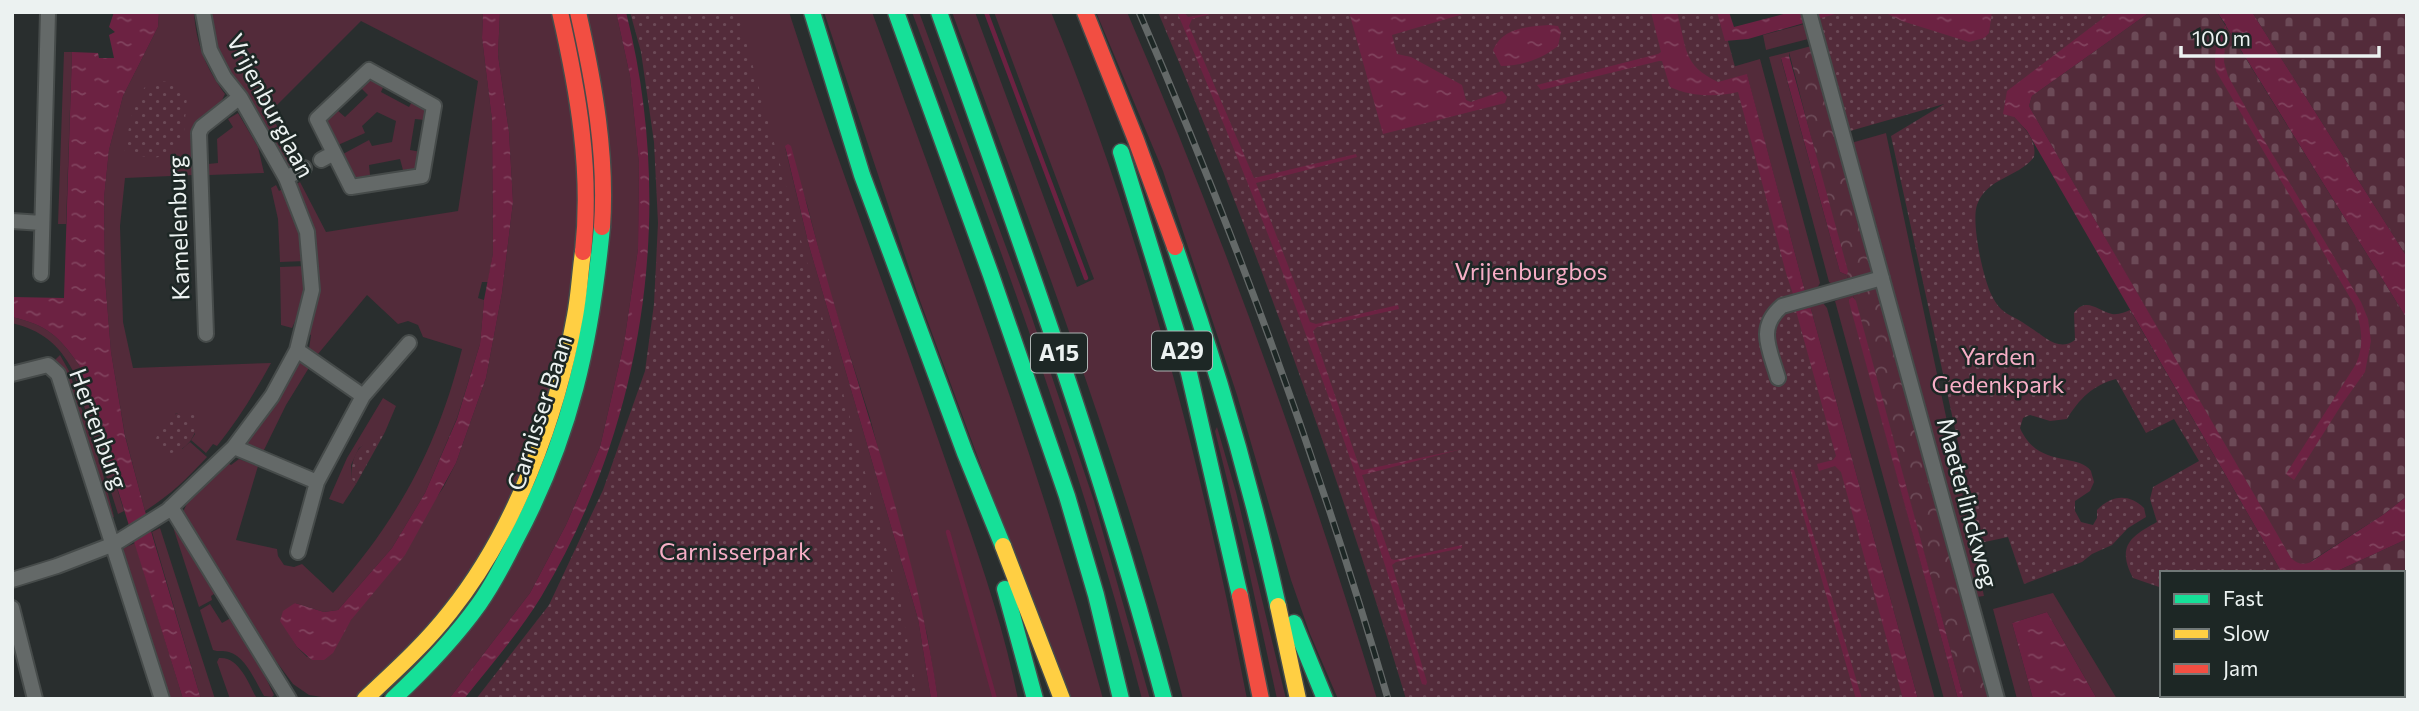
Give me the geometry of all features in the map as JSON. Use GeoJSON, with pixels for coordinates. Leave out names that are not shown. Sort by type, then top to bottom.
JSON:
{"type":"FeatureCollection","features":[{"type":"Feature","properties":{"kind":"main road","name":"Carnisser Baan"},"geometry":{"type":"LineString","coordinates":[[365,699],[409,659],[462,597],[502,533],[533,464],[561,382],[581,274],[585,201],[581,119],[560,12]]}},
{"type":"Feature","properties":{"kind":"main road","name":"Carnisser Baan"},"geometry":{"type":"LineString","coordinates":[[393,699],[421,672],[477,608],[517,541],[550,472],[578,385],[596,293],[603,200],[598,118],[578,12]]}},
{"type":"Feature","properties":{"kind":"main road"},"geometry":{"type":"LineString","coordinates":[[811,12],[862,175],[965,453],[1062,699]]}},
{"type":"Feature","properties":{"kind":"main road","name":"A15"},"geometry":{"type":"LineString","coordinates":[[896,12],[1000,300],[1067,496],[1096,595],[1121,699]]}},
{"type":"Feature","properties":{"kind":"main road","name":"A15"},"geometry":{"type":"LineString","coordinates":[[939,12],[1068,377],[1136,596],[1164,699]]}},
{"type":"Feature","properties":{"kind":"main road"},"geometry":{"type":"LineString","coordinates":[[1069,12],[1098,88]]}},
{"type":"Feature","properties":{"kind":"main road"},"geometry":{"type":"LineString","coordinates":[[1084,12],[1135,139],[1174,248],[1229,419],[1262,538],[1298,699]]}},
{"type":"Feature","properties":{"kind":"main road","name":"A29"},"geometry":{"type":"LineString","coordinates":[[1116,139],[1189,373],[1229,544],[1261,699]]}},
{"type":"Feature","properties":{"kind":"main road"},"geometry":{"type":"LineString","coordinates":[[965,453],[1035,699]]}},
{"type":"Feature","properties":{"kind":"main road"},"geometry":{"type":"LineString","coordinates":[[1262,538],[1325,699]]}},
{"type":"Feature","properties":{"kind":"street"},"geometry":{"type":"LineString","coordinates":[[40,274],[48,12]]}},
{"type":"Feature","properties":{"kind":"street","name":"Vrijenburglaan"},"geometry":{"type":"LineString","coordinates":[[12,580],[57,566],[120,540],[171,507],[234,447],[272,396],[297,350],[312,290],[306,232],[286,178],[210,50],[203,12]]}},
{"type":"Feature","properties":{"kind":"street","name":"Maeterlinckweg"},"geometry":{"type":"LineString","coordinates":[[1811,18],[1997,699]]}},
{"type":"Feature","properties":{"kind":"street"},"geometry":{"type":"LineString","coordinates":[[369,70],[434,106],[422,176],[351,187],[327,156],[317,119],[369,70]]}},
{"type":"Feature","properties":{"kind":"street","name":"Kamelenburg"},"geometry":{"type":"LineString","coordinates":[[206,334],[199,133],[202,127],[240,97]]}},
{"type":"Feature","properties":{"kind":"street"},"geometry":{"type":"LineString","coordinates":[[286,178],[304,168]]}},
{"type":"Feature","properties":{"kind":"street"},"geometry":{"type":"LineString","coordinates":[[12,222],[42,223]]}},
{"type":"Feature","properties":{"kind":"street"},"geometry":{"type":"LineString","coordinates":[[1778,378],[1766,335],[1767,322],[1782,306],[1882,278]]}},
{"type":"Feature","properties":{"kind":"street"},"geometry":{"type":"LineString","coordinates":[[298,552],[317,482],[363,396],[409,343]]}},
{"type":"Feature","properties":{"kind":"street"},"geometry":{"type":"LineString","coordinates":[[297,350],[363,396]]}},
{"type":"Feature","properties":{"kind":"street","name":"Hertenburg"},"geometry":{"type":"LineString","coordinates":[[12,374],[48,365],[58,374],[120,540]]}},
{"type":"Feature","properties":{"kind":"street"},"geometry":{"type":"LineString","coordinates":[[234,447],[317,482]]}},
{"type":"Feature","properties":{"kind":"street"},"geometry":{"type":"LineString","coordinates":[[171,507],[289,699]]}},
{"type":"Feature","properties":{"kind":"street"},"geometry":{"type":"LineString","coordinates":[[120,540],[162,699]]}},
{"type":"Feature","properties":{"kind":"street"},"geometry":{"type":"LineString","coordinates":[[12,608],[35,699]]}},
{"type":"Feature","properties":{"kind":"green space"},"geometry":{"type":"Polygon","coordinates":[[[159,12],[194,12],[203,55],[225,94],[221,102],[223,105],[200,122],[194,175],[125,178],[120,226],[123,322],[133,368],[271,363],[232,426],[217,446],[213,444],[206,453],[191,440],[195,434],[187,411],[175,414],[182,449],[190,442],[207,457],[178,486],[145,511],[125,435],[111,352],[105,278],[104,198],[109,150],[123,96],[158,27],[159,12]]]}},
{"type":"Feature","properties":{"kind":"green space"},"geometry":{"type":"Polygon","coordinates":[[[207,12],[483,12],[482,38],[492,120],[493,253],[488,282],[482,282],[478,298],[484,300],[480,344],[457,418],[425,493],[392,548],[338,610],[324,612],[295,603],[281,621],[297,647],[307,657],[343,631],[443,488],[456,463],[486,378],[502,293],[513,202],[509,132],[498,55],[500,12],[554,12],[559,29],[579,172],[571,307],[530,462],[460,593],[359,699],[309,695],[293,684],[267,649],[183,512],[188,501],[228,463],[231,465],[239,459],[258,466],[236,540],[277,549],[284,565],[294,567],[302,564],[333,593],[378,537],[428,449],[441,418],[462,349],[423,337],[418,325],[408,321],[398,324],[367,295],[318,354],[309,349],[311,335],[308,334],[312,315],[295,185],[300,182],[326,232],[458,211],[478,81],[361,21],[270,112],[295,163],[288,167],[255,109],[219,59],[207,12]]]}},
{"type":"Feature","properties":{"kind":"green space"},"geometry":{"type":"Polygon","coordinates":[[[582,12],[616,12],[630,76],[639,164],[638,249],[624,343],[600,447],[566,525],[530,593],[449,699],[404,699],[579,402],[582,12]]]}},
{"type":"Feature","properties":{"kind":"green space","name":"Carnisserpark"},"geometry":{"type":"Polygon","coordinates":[[[630,12],[738,12],[900,599],[918,699],[476,699],[549,605],[603,490],[645,371],[654,304],[658,223],[654,142],[641,52],[630,12]]]}},
{"type":"Feature","properties":{"kind":"green space"},"geometry":{"type":"Polygon","coordinates":[[[663,12],[789,12],[982,568],[1018,699],[938,699],[927,634],[870,418],[829,290],[807,204],[785,147],[809,246],[918,619],[931,699],[837,699],[663,12]]]}},
{"type":"Feature","properties":{"kind":"green space"},"geometry":{"type":"Polygon","coordinates":[[[824,12],[872,12],[1024,439],[1103,699],[1067,699],[919,298],[824,12]]]}},
{"type":"Feature","properties":{"kind":"green space"},"geometry":{"type":"Polygon","coordinates":[[[912,12],[919,12],[1029,309],[1094,501],[1150,699],[1142,699],[1093,525],[1065,439],[1006,267],[912,12]]]}},
{"type":"Feature","properties":{"kind":"green space"},"geometry":{"type":"Polygon","coordinates":[[[952,12],[975,12],[1077,287],[1094,279],[994,12],[1051,12],[1114,179],[1166,351],[1210,525],[1247,699],[1183,699],[1106,439],[952,12]]]}},
{"type":"Feature","properties":{"kind":"green space"},"geometry":{"type":"Polygon","coordinates":[[[1096,12],[1127,12],[1163,96],[1262,352],[1322,524],[1377,699],[1338,699],[1310,634],[1291,580],[1237,395],[1163,171],[1096,12]]]}},
{"type":"Feature","properties":{"kind":"green space","name":"Vrijenburgbos"},"geometry":{"type":"Polygon","coordinates":[[[1158,12],[1720,12],[1908,699],[1406,699],[1351,524],[1291,352],[1227,182],[1158,12]]]}},
{"type":"Feature","properties":{"kind":"green space","name":"Yarden Gedenkpark"},"geometry":{"type":"Polygon","coordinates":[[[1807,12],[2120,12],[2032,77],[2014,117],[2032,140],[2034,157],[2020,169],[1995,183],[1977,205],[1977,237],[1985,277],[1992,296],[2000,307],[2057,344],[2069,344],[2075,340],[2074,313],[2083,306],[2092,306],[2112,314],[2130,310],[2281,571],[2160,571],[2160,587],[2133,578],[2126,551],[2133,538],[2157,522],[2150,499],[2153,487],[2199,461],[2174,419],[2146,433],[2116,379],[2087,394],[2067,419],[2050,421],[2030,415],[2023,418],[2020,428],[2037,449],[2047,455],[2085,465],[2091,471],[2094,482],[2090,491],[2075,501],[2075,511],[2081,522],[2093,525],[2097,510],[2102,505],[2120,498],[2138,503],[2144,508],[2146,517],[2128,528],[2112,545],[2082,562],[2024,584],[2008,537],[1980,543],[1891,136],[1944,104],[1843,133],[1807,12]]]}},
{"type":"Feature","properties":{"kind":"green space"},"geometry":{"type":"Polygon","coordinates":[[[2150,12],[2217,12],[2407,319],[2407,496],[2305,565],[2290,558],[2029,106],[2032,96],[2150,12]]]}},
{"type":"Feature","properties":{"kind":"green space"},"geometry":{"type":"Polygon","coordinates":[[[2252,12],[2407,12],[2407,257],[2252,12]]]}},
{"type":"Feature","properties":{"kind":"green space"},"geometry":{"type":"Polygon","coordinates":[[[1808,23],[1812,38],[1766,50],[1763,35],[1808,23]]]}},
{"type":"Feature","properties":{"kind":"green space"},"geometry":{"type":"Polygon","coordinates":[[[1815,45],[1877,275],[1849,283],[1789,52],[1815,45]]]}},
{"type":"Feature","properties":{"kind":"green space"},"geometry":{"type":"Polygon","coordinates":[[[64,52],[72,52],[66,224],[58,224],[64,52]]]}},
{"type":"Feature","properties":{"kind":"green space"},"geometry":{"type":"Polygon","coordinates":[[[1789,52],[1789,56],[1781,59],[1840,272],[1847,275],[1849,283],[1835,286],[1829,282],[1769,57],[1789,52]]]}},
{"type":"Feature","properties":{"kind":"green space"},"geometry":{"type":"Polygon","coordinates":[[[1760,59],[1820,283],[1815,292],[1787,300],[1794,294],[1805,291],[1747,75],[1725,80],[1722,70],[1760,59]]]}},
{"type":"Feature","properties":{"kind":"green space"},"geometry":{"type":"Polygon","coordinates":[[[371,76],[385,83],[381,92],[409,107],[414,98],[428,105],[425,120],[415,119],[410,150],[421,152],[418,168],[403,170],[400,159],[369,165],[370,175],[355,178],[343,154],[369,140],[372,146],[392,142],[396,121],[377,112],[362,126],[365,133],[338,145],[326,121],[337,110],[345,117],[368,95],[360,87],[371,76]]]}},
{"type":"Feature","properties":{"kind":"green space"},"geometry":{"type":"Polygon","coordinates":[[[160,81],[175,83],[187,97],[183,143],[162,156],[124,153],[134,102],[145,87],[160,81]]]}},
{"type":"Feature","properties":{"kind":"green space"},"geometry":{"type":"Polygon","coordinates":[[[238,113],[258,147],[264,173],[209,175],[208,164],[218,163],[217,139],[233,127],[228,119],[238,113]]]}},
{"type":"Feature","properties":{"kind":"green space"},"geometry":{"type":"Polygon","coordinates":[[[1886,133],[1984,596],[1976,597],[1851,143],[1886,133]]]}},
{"type":"Feature","properties":{"kind":"green space"},"geometry":{"type":"Polygon","coordinates":[[[276,185],[279,191],[284,188],[298,222],[306,261],[280,262],[278,219],[271,188],[276,185]]]}},
{"type":"Feature","properties":{"kind":"green space"},"geometry":{"type":"Polygon","coordinates":[[[306,266],[301,317],[297,317],[292,328],[281,325],[280,267],[306,266]]]}},
{"type":"Feature","properties":{"kind":"green space"},"geometry":{"type":"Polygon","coordinates":[[[1881,286],[1990,699],[1964,699],[1853,294],[1881,286]]]}},
{"type":"Feature","properties":{"kind":"green space"},"geometry":{"type":"Polygon","coordinates":[[[1853,294],[1854,297],[1849,299],[1958,699],[1944,699],[1835,301],[1853,294]]]}},
{"type":"Feature","properties":{"kind":"green space"},"geometry":{"type":"Polygon","coordinates":[[[1817,302],[1823,303],[1827,308],[1935,699],[1918,699],[1811,309],[1777,315],[1817,302]]]}},
{"type":"Feature","properties":{"kind":"green space"},"geometry":{"type":"Polygon","coordinates":[[[12,317],[51,333],[79,365],[124,511],[118,514],[68,361],[40,334],[12,323],[12,317]]]}},
{"type":"Feature","properties":{"kind":"green space"},"geometry":{"type":"Polygon","coordinates":[[[60,355],[69,371],[101,467],[114,517],[109,518],[52,363],[60,355]]]}},
{"type":"Feature","properties":{"kind":"green space"},"geometry":{"type":"Polygon","coordinates":[[[299,360],[310,366],[286,405],[262,454],[245,445],[245,442],[299,360]]]}},
{"type":"Feature","properties":{"kind":"green space"},"geometry":{"type":"Polygon","coordinates":[[[383,398],[396,406],[385,432],[359,448],[351,465],[352,479],[356,484],[343,504],[329,499],[347,458],[383,398]]]}},
{"type":"Feature","properties":{"kind":"green space"},"geometry":{"type":"Polygon","coordinates":[[[183,411],[192,411],[197,417],[192,438],[176,452],[161,453],[155,444],[158,433],[167,420],[183,411]]]}},
{"type":"Feature","properties":{"kind":"green space"},"geometry":{"type":"Polygon","coordinates":[[[1217,427],[1236,492],[1286,699],[1277,699],[1215,431],[1217,427]]]}},
{"type":"Feature","properties":{"kind":"green space"},"geometry":{"type":"Polygon","coordinates":[[[385,432],[356,484],[352,479],[355,456],[363,444],[385,432]]]}},
{"type":"Feature","properties":{"kind":"green space"},"geometry":{"type":"Polygon","coordinates":[[[174,524],[218,592],[217,597],[214,594],[211,596],[212,600],[199,607],[174,530],[174,524]]]}},
{"type":"Feature","properties":{"kind":"green space"},"geometry":{"type":"Polygon","coordinates":[[[160,528],[215,699],[201,699],[152,532],[160,528]]]}},
{"type":"Feature","properties":{"kind":"green space"},"geometry":{"type":"Polygon","coordinates":[[[2407,539],[2407,699],[2373,697],[2405,697],[2405,571],[2337,571],[2407,539]]]}},
{"type":"Feature","properties":{"kind":"green space"},"geometry":{"type":"Polygon","coordinates":[[[135,543],[183,699],[168,699],[121,555],[124,548],[135,543]]]}},
{"type":"Feature","properties":{"kind":"green space"},"geometry":{"type":"Polygon","coordinates":[[[2053,593],[2117,699],[2097,699],[2047,612],[2012,623],[2033,699],[2017,699],[1993,609],[2053,593]]]}},
{"type":"Feature","properties":{"kind":"green space"},"geometry":{"type":"Polygon","coordinates":[[[210,604],[222,623],[229,619],[235,620],[253,651],[274,695],[272,697],[264,696],[250,670],[235,655],[213,650],[200,610],[210,604]]]}},
{"type":"Feature","properties":{"kind":"green space"},"geometry":{"type":"Polygon","coordinates":[[[219,658],[232,661],[238,666],[257,699],[230,699],[217,662],[219,658]]]}},
{"type":"Feature","properties":{"kind":"water"},"geometry":{"type":"Polygon","coordinates":[[[114,12],[159,12],[158,27],[123,96],[109,150],[104,198],[105,278],[111,352],[125,436],[201,699],[183,699],[79,365],[51,333],[12,317],[12,297],[64,298],[72,52],[98,53],[99,58],[114,58],[109,35],[115,32],[109,27],[114,12]]]}},
{"type":"Feature","properties":{"kind":"water"},"geometry":{"type":"Polygon","coordinates":[[[483,12],[500,12],[498,55],[509,132],[513,202],[502,293],[486,378],[456,463],[405,555],[351,620],[333,653],[324,660],[312,660],[297,647],[280,621],[283,611],[295,603],[324,612],[338,610],[392,548],[425,493],[457,419],[480,344],[484,300],[493,253],[492,120],[482,38],[483,12]]]}},
{"type":"Feature","properties":{"kind":"water"},"geometry":{"type":"Polygon","coordinates":[[[616,12],[626,12],[641,87],[648,162],[648,238],[641,313],[627,387],[605,460],[577,530],[541,597],[464,699],[449,699],[530,593],[566,525],[600,447],[624,343],[638,249],[639,164],[630,76],[616,12]]]}},
{"type":"Feature","properties":{"kind":"water"},"geometry":{"type":"Polygon","coordinates":[[[1177,12],[1184,12],[1188,17],[1217,12],[1192,19],[1189,26],[1254,178],[1356,154],[1357,157],[1256,183],[1310,322],[1316,324],[1398,305],[1399,309],[1317,327],[1313,331],[1360,469],[1462,449],[1362,475],[1391,559],[1462,545],[1462,548],[1392,565],[1426,685],[1422,684],[1357,478],[1298,313],[1177,12]]]}},
{"type":"Feature","properties":{"kind":"water"},"geometry":{"type":"Polygon","coordinates":[[[1349,12],[1470,12],[1392,35],[1397,54],[1411,57],[1462,85],[1466,100],[1471,102],[1502,91],[1507,97],[1505,103],[1383,134],[1349,12]]]}},
{"type":"Feature","properties":{"kind":"water"},"geometry":{"type":"Polygon","coordinates":[[[1651,12],[1677,12],[1688,54],[1706,76],[1718,82],[1747,74],[1805,291],[1793,294],[1738,92],[1704,95],[1670,87],[1662,61],[1541,90],[1537,85],[1658,54],[1661,52],[1651,12]]]}},
{"type":"Feature","properties":{"kind":"water"},"geometry":{"type":"Polygon","coordinates":[[[1717,12],[1729,12],[1734,27],[1791,12],[1842,12],[1748,39],[1725,41],[1717,12]]]}},
{"type":"Feature","properties":{"kind":"water"},"geometry":{"type":"Polygon","coordinates":[[[1884,12],[1992,12],[1989,33],[1984,38],[1969,42],[1902,21],[1884,12]]]}},
{"type":"Feature","properties":{"kind":"water"},"geometry":{"type":"Polygon","coordinates":[[[2111,12],[2150,12],[2032,96],[2029,106],[2291,558],[2301,564],[2312,561],[2407,496],[2407,539],[2337,571],[2281,571],[2027,131],[2014,117],[2003,114],[2007,91],[2111,12]]]}},
{"type":"Feature","properties":{"kind":"water"},"geometry":{"type":"Polygon","coordinates":[[[2217,12],[2252,12],[2407,257],[2407,319],[2226,26],[2224,62],[2228,76],[2361,302],[2368,319],[2371,341],[2365,372],[2294,480],[2286,474],[2356,364],[2361,342],[2360,328],[2355,306],[2216,71],[2216,47],[2226,25],[2217,12]]]}},
{"type":"Feature","properties":{"kind":"water"},"geometry":{"type":"Polygon","coordinates":[[[1558,26],[1561,32],[1558,46],[1531,61],[1501,66],[1493,50],[1497,42],[1516,30],[1558,26]]]}},
{"type":"Feature","properties":{"kind":"water"},"geometry":{"type":"Polygon","coordinates":[[[1789,56],[1847,275],[1840,272],[1781,58],[1789,56]]]}},
{"type":"Feature","properties":{"kind":"water"},"geometry":{"type":"Polygon","coordinates":[[[785,146],[791,146],[835,307],[897,513],[921,605],[938,699],[931,699],[918,619],[809,246],[785,146]]]}},
{"type":"Feature","properties":{"kind":"water"},"geometry":{"type":"Polygon","coordinates":[[[1853,297],[1964,699],[1958,699],[1849,302],[1853,297]]]}},
{"type":"Feature","properties":{"kind":"water"},"geometry":{"type":"Polygon","coordinates":[[[1809,308],[1918,699],[1903,699],[1841,472],[1835,466],[1819,471],[1817,464],[1833,460],[1836,456],[1796,311],[1809,308]]]}},
{"type":"Feature","properties":{"kind":"water"},"geometry":{"type":"Polygon","coordinates":[[[1790,469],[1794,470],[1862,699],[1856,699],[1790,469]]]}},
{"type":"Feature","properties":{"kind":"water"},"geometry":{"type":"Polygon","coordinates":[[[2047,612],[2097,699],[2033,699],[2012,623],[2047,612]]]}},
{"type":"Feature","properties":{"kind":"waterway"},"geometry":{"type":"LineString","coordinates":[[986,12],[1086,278]]}},
{"type":"Feature","properties":{"kind":"waterway"},"geometry":{"type":"LineString","coordinates":[[948,532],[995,699]]}},
{"type":"Feature","properties":{"kind":"railway"},"geometry":{"type":"LineString","coordinates":[[1139,12],[1209,181],[1274,352],[1334,524],[1388,699]]}},
{"type":"Feature","properties":{"kind":"traffic: fast"},"geometry":{"type":"LineString","coordinates":[[812,12],[862,175],[965,453],[1003,546]]}},
{"type":"Feature","properties":{"kind":"traffic: fast"},"geometry":{"type":"LineString","coordinates":[[896,12],[1067,496],[1096,595],[1121,699]]}},
{"type":"Feature","properties":{"kind":"traffic: fast"},"geometry":{"type":"LineString","coordinates":[[939,12],[1087,439],[1164,699]]}},
{"type":"Feature","properties":{"kind":"traffic: fast"},"geometry":{"type":"LineString","coordinates":[[1121,152],[1189,373],[1240,596]]}},
{"type":"Feature","properties":{"kind":"traffic: fast"},"geometry":{"type":"LineString","coordinates":[[393,699],[438,654],[479,604],[535,501],[576,388],[592,310],[602,227]]}},
{"type":"Feature","properties":{"kind":"traffic: fast"},"geometry":{"type":"LineString","coordinates":[[1175,247],[1232,425],[1278,606]]}},
{"type":"Feature","properties":{"kind":"traffic: fast"},"geometry":{"type":"LineString","coordinates":[[1005,589],[1035,699]]}},
{"type":"Feature","properties":{"kind":"traffic: fast"},"geometry":{"type":"LineString","coordinates":[[1294,623],[1325,699]]}},
{"type":"Feature","properties":{"kind":"traffic: slow"},"geometry":{"type":"LineString","coordinates":[[365,699],[420,646],[450,612],[494,546],[513,509],[545,433],[557,393],[575,316],[583,252]]}},
{"type":"Feature","properties":{"kind":"traffic: slow"},"geometry":{"type":"LineString","coordinates":[[1003,546],[1062,699]]}},
{"type":"Feature","properties":{"kind":"traffic: slow"},"geometry":{"type":"LineString","coordinates":[[1278,606],[1298,699]]}},
{"type":"Feature","properties":{"kind":"traffic: jam"},"geometry":{"type":"LineString","coordinates":[[560,12],[582,131],[586,191],[583,252]]}},
{"type":"Feature","properties":{"kind":"traffic: jam"},"geometry":{"type":"LineString","coordinates":[[578,12],[598,119],[603,173],[602,227]]}},
{"type":"Feature","properties":{"kind":"traffic: jam"},"geometry":{"type":"LineString","coordinates":[[1085,12],[1175,247]]}},
{"type":"Feature","properties":{"kind":"traffic: jam"},"geometry":{"type":"LineString","coordinates":[[1240,596],[1261,699]]}}]}
